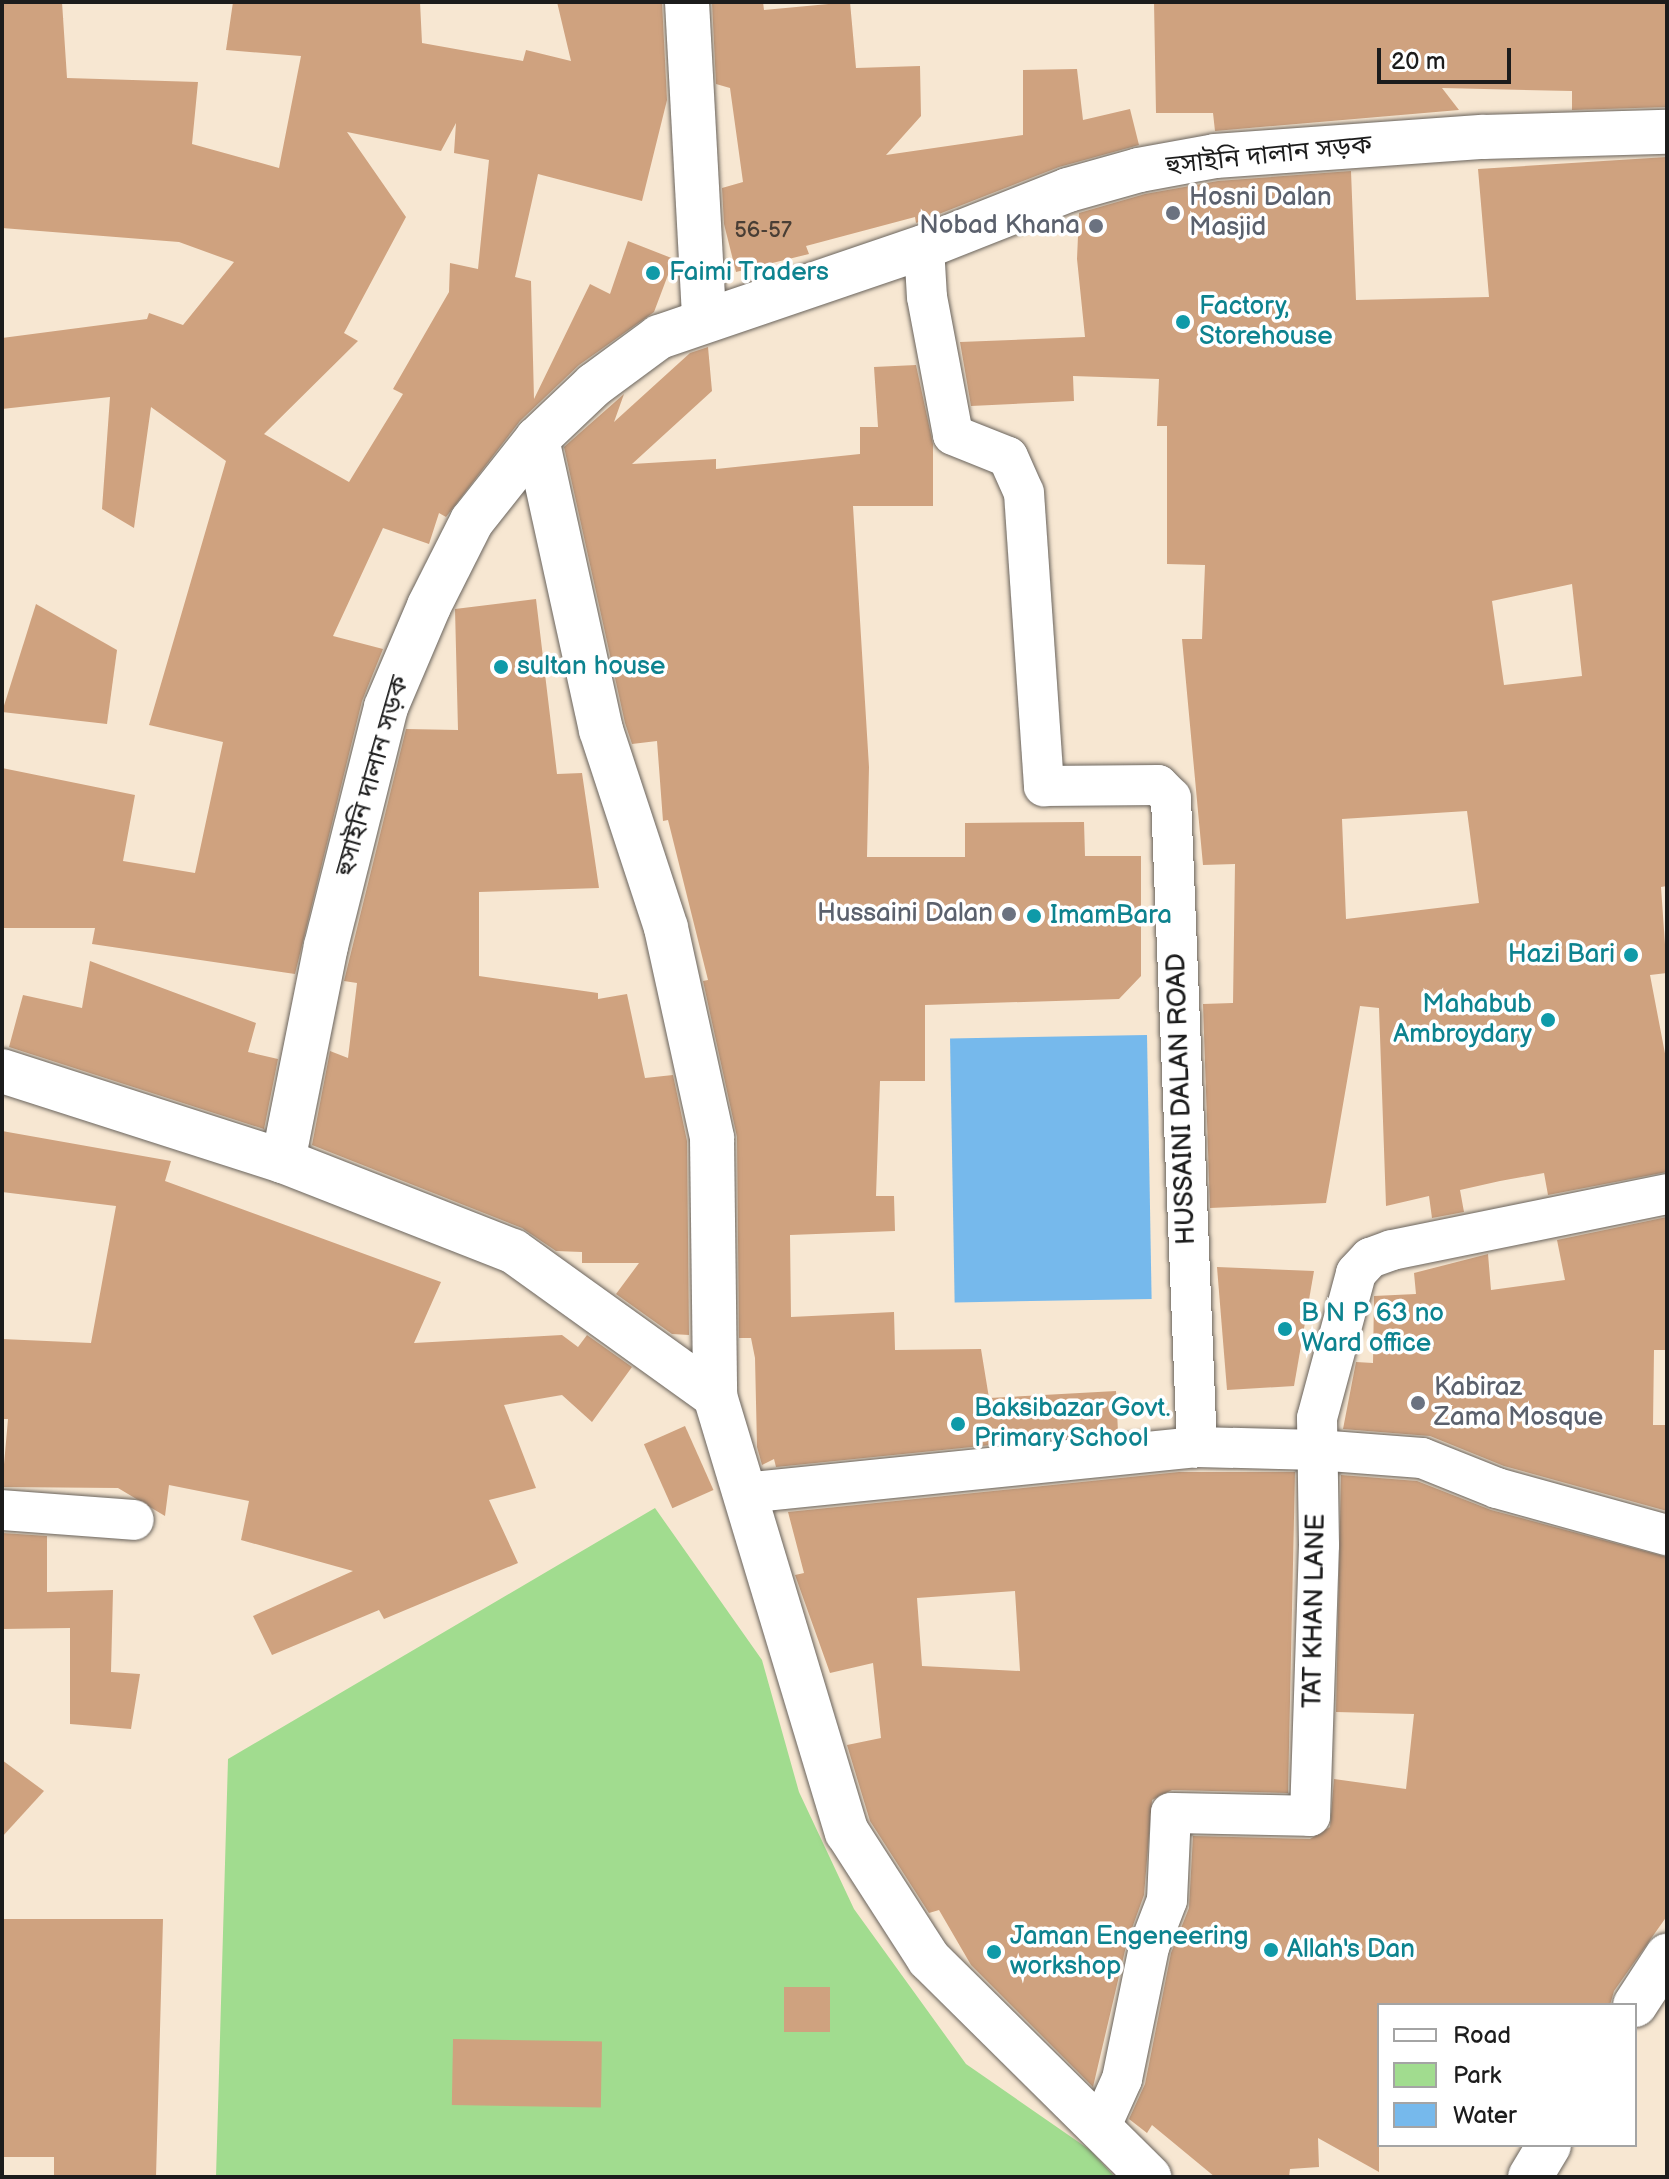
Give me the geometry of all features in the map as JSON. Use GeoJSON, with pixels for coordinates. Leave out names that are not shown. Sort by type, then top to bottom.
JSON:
{"type":"FeatureCollection","features":[{"type":"Feature","properties":{"kind":"street"},"geometry":{"type":"LineString","coordinates":[[687,2],[704,319]]}},
{"type":"Feature","properties":{"kind":"street","name":"হুসাইনি দালান সড়ক"},"geometry":{"type":"LineString","coordinates":[[283,1161],[326,946],[386,707],[472,521],[537,439],[594,385],[659,337],[704,319],[924,247],[1068,190],[1215,156],[1483,137],[1667,132]]}},
{"type":"Feature","properties":{"kind":"street","name":"HUSSAINI DALAN ROAD"},"geometry":{"type":"LineString","coordinates":[[924,247],[927,297],[953,435],[1008,457],[1024,493],[1044,786],[1158,785],[1171,798],[1197,1447]]}},
{"type":"Feature","properties":{"kind":"street"},"geometry":{"type":"LineString","coordinates":[[537,439],[601,730],[666,928],[712,1138],[715,1396],[847,1832],[929,1959],[1149,2177]]}},
{"type":"Feature","properties":{"kind":"street"},"geometry":{"type":"LineString","coordinates":[[2,1071],[283,1161],[513,1251],[715,1396]]}},
{"type":"Feature","properties":{"kind":"street","name":"TAT KHAN LANE"},"geometry":{"type":"LineString","coordinates":[[1100,2128],[1122,2079],[1149,1947],[1167,1900],[1171,1813],[1310,1816],[1319,1545],[1317,1418],[1356,1273],[1370,1258],[1667,1194]]}},
{"type":"Feature","properties":{"kind":"street"},"geometry":{"type":"LineString","coordinates":[[744,1493],[1197,1447],[1317,1450],[1422,1458],[1497,1488],[1667,1535]]}},
{"type":"Feature","properties":{"kind":"street"},"geometry":{"type":"LineString","coordinates":[[2,1510],[134,1520]]}},
{"type":"Feature","properties":{"kind":"street"},"geometry":{"type":"LineString","coordinates":[[1530,2177],[1548,2147]]}},
{"type":"Feature","properties":{"kind":"green space"},"geometry":{"type":"Polygon","coordinates":[[[655,1508],[762,1660],[799,1792],[854,1909],[966,2064],[1090,2150],[1115,2177],[216,2177],[228,1759],[655,1508]]]}},
{"type":"Feature","properties":{"kind":"water"},"geometry":{"type":"Polygon","coordinates":[[[1147,1035],[1152,1299],[955,1302],[950,1038],[1147,1035]]]}},
{"type":"Feature","properties":{"kind":"building"},"geometry":{"type":"Polygon","coordinates":[[[2,2],[62,2],[67,78],[198,82],[192,144],[279,168],[301,56],[226,50],[233,2],[420,2],[422,43],[523,61],[526,50],[571,61],[557,2],[662,2],[667,100],[642,201],[538,174],[515,277],[531,281],[534,399],[590,284],[610,294],[628,241],[674,259],[654,312],[579,365],[520,421],[446,517],[439,513],[429,544],[383,528],[333,636],[383,649],[362,701],[295,974],[92,944],[95,928],[2,928],[2,768],[135,795],[123,861],[195,873],[223,742],[149,725],[226,461],[151,407],[134,528],[102,509],[110,397],[2,409],[2,338],[147,319],[149,313],[183,325],[234,262],[179,242],[2,228],[2,2]],[[456,123],[441,151],[347,132],[406,217],[344,333],[358,341],[264,434],[349,482],[403,394],[393,389],[449,292],[450,263],[478,269],[489,160],[454,153],[456,123]]]}},
{"type":"Feature","properties":{"kind":"building"},"geometry":{"type":"Polygon","coordinates":[[[712,2],[763,2],[764,10],[850,2],[856,68],[920,66],[921,116],[886,155],[1023,135],[1023,70],[1077,69],[1083,120],[1130,109],[1139,145],[1059,167],[916,223],[915,217],[806,246],[809,254],[736,272],[724,224],[722,188],[743,182],[730,88],[716,84],[712,2]]]}},
{"type":"Feature","properties":{"kind":"building"},"geometry":{"type":"Polygon","coordinates":[[[1154,2],[1667,2],[1667,107],[1572,110],[1572,91],[1442,88],[1459,110],[1215,131],[1213,113],[1156,113],[1154,2]]]}},
{"type":"Feature","properties":{"kind":"building"},"geometry":{"type":"Polygon","coordinates":[[[1667,157],[1667,886],[1661,887],[1667,973],[1650,975],[1667,1064],[1667,1172],[1548,1195],[1544,1173],[1500,1181],[1460,1190],[1464,1212],[1432,1218],[1429,1196],[1386,1206],[1379,1008],[1360,1006],[1326,1203],[1210,1208],[1203,1004],[1233,1003],[1235,864],[1203,865],[1182,639],[1202,639],[1205,565],[1167,564],[1167,426],[1157,426],[1159,379],[1073,376],[1074,401],[971,406],[960,342],[1085,337],[1077,259],[1079,213],[1145,194],[1218,181],[1351,171],[1356,300],[1489,297],[1478,169],[1667,157]],[[1572,584],[1492,601],[1504,685],[1582,676],[1572,584]],[[1467,811],[1342,819],[1346,919],[1479,903],[1467,811]]]}},
{"type":"Feature","properties":{"kind":"building"},"geometry":{"type":"Polygon","coordinates":[[[708,347],[712,391],[632,464],[716,459],[716,469],[860,454],[860,427],[878,427],[874,367],[916,365],[933,444],[933,506],[853,506],[869,767],[867,857],[965,857],[965,823],[1084,822],[1085,856],[1141,856],[1141,976],[1119,999],[925,1005],[925,1081],[880,1081],[876,1196],[894,1196],[895,1231],[790,1235],[791,1317],[894,1312],[895,1350],[981,1349],[989,1398],[1116,1391],[1118,1432],[776,1467],[774,1459],[762,1465],[757,1447],[755,1358],[751,1338],[739,1338],[737,1137],[703,981],[708,980],[668,820],[663,821],[657,741],[632,744],[625,723],[564,447],[624,394],[614,422],[690,353],[708,347]]]}},
{"type":"Feature","properties":{"kind":"building"},"geometry":{"type":"Polygon","coordinates":[[[536,599],[557,774],[582,773],[599,888],[479,892],[479,976],[598,993],[598,999],[627,994],[645,1078],[673,1075],[687,1141],[689,1335],[672,1334],[616,1294],[639,1263],[582,1263],[582,1252],[556,1251],[522,1228],[312,1145],[330,1051],[348,1058],[357,983],[344,981],[406,729],[458,730],[455,609],[536,599]]]}},
{"type":"Feature","properties":{"kind":"building"},"geometry":{"type":"Polygon","coordinates":[[[36,604],[117,650],[107,724],[2,712],[36,604]]]}},
{"type":"Feature","properties":{"kind":"building"},"geometry":{"type":"Polygon","coordinates":[[[90,961],[256,1023],[248,1052],[278,1059],[264,1129],[9,1047],[23,995],[82,1008],[90,961]]]}},
{"type":"Feature","properties":{"kind":"building"},"geometry":{"type":"Polygon","coordinates":[[[2,1131],[171,1161],[165,1181],[441,1282],[414,1343],[562,1335],[578,1347],[587,1335],[632,1367],[592,1422],[562,1395],[504,1405],[536,1488],[489,1500],[518,1563],[384,1619],[379,1610],[272,1655],[253,1616],[353,1571],[241,1540],[249,1501],[169,1485],[165,1516],[118,1488],[2,1487],[8,1419],[2,1419],[2,1339],[91,1343],[116,1206],[2,1192],[2,1131]]]}},
{"type":"Feature","properties":{"kind":"building"},"geometry":{"type":"Polygon","coordinates":[[[1667,1217],[1667,1350],[1654,1350],[1653,1425],[1667,1425],[1667,1511],[1504,1466],[1430,1436],[1343,1429],[1356,1362],[1373,1363],[1374,1296],[1416,1294],[1414,1273],[1488,1254],[1491,1290],[1565,1280],[1557,1240],[1667,1217]]]}},
{"type":"Feature","properties":{"kind":"building"},"geometry":{"type":"Polygon","coordinates":[[[1217,1267],[1314,1271],[1294,1386],[1227,1390],[1217,1267]]]}},
{"type":"Feature","properties":{"kind":"building"},"geometry":{"type":"Polygon","coordinates":[[[685,1426],[713,1490],[672,1508],[644,1444],[685,1426]]]}},
{"type":"Feature","properties":{"kind":"building"},"geometry":{"type":"Polygon","coordinates":[[[1179,1472],[1295,1472],[1288,1793],[1172,1790],[1152,1800],[1144,1895],[1127,1942],[1093,2087],[971,1965],[939,1910],[929,1913],[870,1821],[847,1745],[881,1738],[873,1663],[830,1673],[795,1575],[804,1573],[788,1512],[1179,1472]],[[1015,1591],[917,1598],[922,1666],[1020,1671],[1015,1591]]]}},
{"type":"Feature","properties":{"kind":"building"},"geometry":{"type":"Polygon","coordinates":[[[1341,1475],[1417,1481],[1491,1510],[1667,1557],[1667,1916],[1614,1991],[1611,2003],[1377,2003],[1379,2172],[1318,2138],[1319,2167],[1290,2169],[1289,2177],[1215,2177],[1152,2125],[1147,2133],[1129,2119],[1145,2084],[1171,1953],[1189,1908],[1193,1836],[1310,1839],[1330,1827],[1334,1779],[1406,1789],[1414,1714],[1336,1712],[1341,1475]]]}},
{"type":"Feature","properties":{"kind":"building"},"geometry":{"type":"Polygon","coordinates":[[[2,1533],[47,1536],[47,1592],[113,1590],[111,1672],[140,1674],[131,1729],[70,1724],[70,1628],[2,1629],[2,1533]]]}},
{"type":"Feature","properties":{"kind":"building"},"geometry":{"type":"Polygon","coordinates":[[[2,1760],[44,1791],[2,1837],[2,1760]]]}},
{"type":"Feature","properties":{"kind":"building"},"geometry":{"type":"Polygon","coordinates":[[[2,1919],[163,1919],[156,2177],[54,2177],[54,2157],[2,2157],[2,1919]]]}},
{"type":"Feature","properties":{"kind":"building"},"geometry":{"type":"Polygon","coordinates":[[[784,1987],[830,1987],[830,2032],[784,2032],[784,1987]]]}},
{"type":"Feature","properties":{"kind":"building"},"geometry":{"type":"Polygon","coordinates":[[[453,2039],[602,2042],[601,2108],[452,2105],[453,2039]]]}},
{"type":"Feature","properties":{"kind":"place","name":"Hosni Dalan Masjid"},"geometry":{"type":"Point","coordinates":[1173,213]}},
{"type":"Feature","properties":{"kind":"place","name":"Nobad Khana"},"geometry":{"type":"Point","coordinates":[1096,226]}},
{"type":"Feature","properties":{"kind":"place","name":"Faimi Traders"},"geometry":{"type":"Point","coordinates":[653,273]}},
{"type":"Feature","properties":{"kind":"place","name":"Factory, Storehouse"},"geometry":{"type":"Point","coordinates":[1183,322]}},
{"type":"Feature","properties":{"kind":"place","name":"sultan house"},"geometry":{"type":"Point","coordinates":[501,667]}},
{"type":"Feature","properties":{"kind":"place","name":"Hussaini Dalan"},"geometry":{"type":"Point","coordinates":[1009,914]}},
{"type":"Feature","properties":{"kind":"place","name":"ImamBara"},"geometry":{"type":"Point","coordinates":[1034,916]}},
{"type":"Feature","properties":{"kind":"place","name":"Hazi Bari"},"geometry":{"type":"Point","coordinates":[1631,955]}},
{"type":"Feature","properties":{"kind":"place","name":"Mahabub Ambroydary"},"geometry":{"type":"Point","coordinates":[1548,1020]}},
{"type":"Feature","properties":{"kind":"place","name":"B N P 63 no Ward office"},"geometry":{"type":"Point","coordinates":[1285,1329]}},
{"type":"Feature","properties":{"kind":"place","name":"Kabiraz Zama Mosque"},"geometry":{"type":"Point","coordinates":[1418,1403]}},
{"type":"Feature","properties":{"kind":"place","name":"Baksibazar Govt. Primary School"},"geometry":{"type":"Point","coordinates":[958,1424]}},
{"type":"Feature","properties":{"kind":"place","name":"Allah's Dan"},"geometry":{"type":"Point","coordinates":[1271,1950]}},
{"type":"Feature","properties":{"kind":"place","name":"Jaman Engeneering workshop"},"geometry":{"type":"Point","coordinates":[994,1952]}}]}
